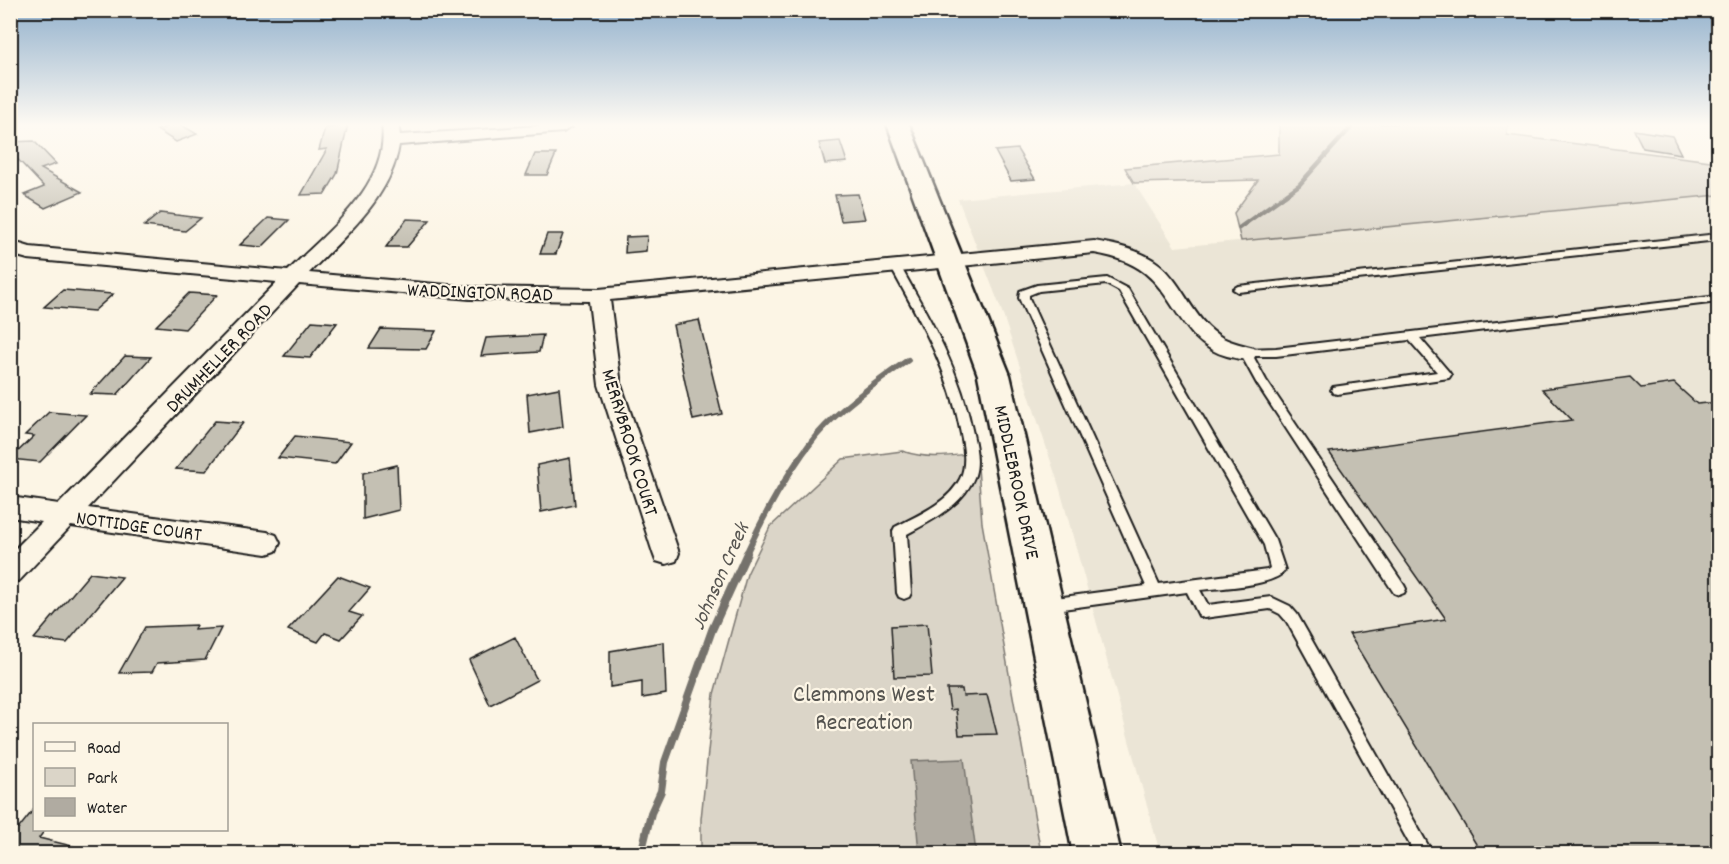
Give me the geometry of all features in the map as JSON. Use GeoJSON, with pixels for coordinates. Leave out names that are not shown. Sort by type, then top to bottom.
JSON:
{"type":"FeatureCollection","features":[{"type":"Feature","properties":{"kind":"street","name":"DRUMHELLER ROAD"},"geometry":{"type":"LineString","coordinates":[[10,572],[364,204],[384,172],[386,164]]}},
{"type":"Feature","properties":{"kind":"street","name":"MIDDLEBROOK DRIVE"},"geometry":{"type":"LineString","coordinates":[[914,164],[994,375],[1097,854]]}},
{"type":"Feature","properties":{"kind":"street","name":"WADDINGTON ROAD"},"geometry":{"type":"LineString","coordinates":[[10,247],[28,253],[470,293],[599,294],[1082,247],[1116,251],[1155,271],[1194,328],[1206,338],[1228,349],[1246,353]]}},
{"type":"Feature","properties":{"kind":"street","name":"MERRYBROOK COURT"},"geometry":{"type":"LineString","coordinates":[[599,294],[610,385],[666,553]]}},
{"type":"Feature","properties":{"kind":"street","name":"NOTTIDGE COURT"},"geometry":{"type":"LineString","coordinates":[[10,507],[267,543]]}},
{"type":"Feature","properties":{"kind":"lane"},"geometry":{"type":"LineString","coordinates":[[1238,289],[1719,237]]}},
{"type":"Feature","properties":{"kind":"lane"},"geometry":{"type":"LineString","coordinates":[[894,266],[944,354],[965,414],[970,455],[969,475],[958,492],[940,508],[900,531],[904,593]]}},
{"type":"Feature","properties":{"kind":"lane"},"geometry":{"type":"LineString","coordinates":[[1044,606],[1155,591],[1270,575],[1278,570],[1270,544],[1123,289],[1107,281],[1028,290],[1024,293],[1024,298],[1155,591]]}},
{"type":"Feature","properties":{"kind":"lane"},"geometry":{"type":"LineString","coordinates":[[1399,588],[1261,381],[1246,353],[1276,352],[1719,299]]}},
{"type":"Feature","properties":{"kind":"lane"},"geometry":{"type":"LineString","coordinates":[[1336,390],[1445,375],[1412,336]]}},
{"type":"Feature","properties":{"kind":"lane"},"geometry":{"type":"LineString","coordinates":[[1191,586],[1204,612],[1271,603],[1285,610],[1292,618],[1425,854]]}},
{"type":"Feature","properties":{"kind":"shaded area"},"geometry":{"type":"Polygon","coordinates":[[[1134,183],[1175,247],[1718,195],[1718,853],[1160,853],[1059,486],[1001,309],[958,199],[1134,183]]]}},
{"type":"Feature","properties":{"kind":"green space"},"geometry":{"type":"Polygon","coordinates":[[[1165,164],[1718,164],[1718,195],[1241,241],[1234,213],[1258,180],[1134,183],[1125,168],[1165,164]]]}},
{"type":"Feature","properties":{"kind":"green space","name":"Clemmons West Recreation"},"geometry":{"type":"Polygon","coordinates":[[[902,451],[930,456],[977,453],[982,523],[1041,853],[701,854],[701,819],[714,694],[747,574],[770,527],[843,459],[902,451]]]}},
{"type":"Feature","properties":{"kind":"water"},"geometry":{"type":"Polygon","coordinates":[[[964,759],[976,853],[919,853],[911,761],[964,759]]]}},
{"type":"Feature","properties":{"kind":"building"},"geometry":{"type":"Polygon","coordinates":[[[23,164],[55,164],[41,169],[82,192],[45,208],[24,195],[44,187],[23,164]]]}},
{"type":"Feature","properties":{"kind":"building"},"geometry":{"type":"Polygon","coordinates":[[[318,164],[339,164],[337,174],[325,194],[301,195],[318,164]]]}},
{"type":"Feature","properties":{"kind":"building"},"geometry":{"type":"Polygon","coordinates":[[[531,164],[552,164],[547,175],[526,175],[531,164]]]}},
{"type":"Feature","properties":{"kind":"building"},"geometry":{"type":"Polygon","coordinates":[[[1002,164],[1026,164],[1035,179],[1011,181],[1002,164]]]}},
{"type":"Feature","properties":{"kind":"building"},"geometry":{"type":"Polygon","coordinates":[[[858,194],[865,219],[841,221],[835,195],[858,194]]]}},
{"type":"Feature","properties":{"kind":"building"},"geometry":{"type":"Polygon","coordinates":[[[160,213],[201,218],[185,231],[144,226],[160,213]]]}},
{"type":"Feature","properties":{"kind":"building"},"geometry":{"type":"Polygon","coordinates":[[[268,218],[289,220],[262,247],[240,245],[268,218]]]}},
{"type":"Feature","properties":{"kind":"building"},"geometry":{"type":"Polygon","coordinates":[[[407,219],[430,220],[407,247],[386,247],[407,219]]]}},
{"type":"Feature","properties":{"kind":"building"},"geometry":{"type":"Polygon","coordinates":[[[547,234],[563,234],[556,254],[540,254],[547,234]]]}},
{"type":"Feature","properties":{"kind":"building"},"geometry":{"type":"Polygon","coordinates":[[[647,236],[646,251],[625,253],[626,237],[647,236]]]}},
{"type":"Feature","properties":{"kind":"building"},"geometry":{"type":"Polygon","coordinates":[[[63,290],[113,294],[94,311],[44,307],[63,290]]]}},
{"type":"Feature","properties":{"kind":"building"},"geometry":{"type":"Polygon","coordinates":[[[189,293],[217,295],[185,329],[156,326],[189,293]]]}},
{"type":"Feature","properties":{"kind":"building"},"geometry":{"type":"Polygon","coordinates":[[[699,320],[722,414],[693,420],[673,325],[699,320]]]}},
{"type":"Feature","properties":{"kind":"building"},"geometry":{"type":"Polygon","coordinates":[[[312,321],[337,323],[310,358],[284,356],[312,321]]]}},
{"type":"Feature","properties":{"kind":"building"},"geometry":{"type":"Polygon","coordinates":[[[381,329],[436,331],[426,349],[369,348],[381,329]]]}},
{"type":"Feature","properties":{"kind":"building"},"geometry":{"type":"Polygon","coordinates":[[[543,335],[539,352],[481,356],[486,338],[543,335]]]}},
{"type":"Feature","properties":{"kind":"building"},"geometry":{"type":"Polygon","coordinates":[[[125,356],[151,357],[117,395],[90,394],[125,356]]]}},
{"type":"Feature","properties":{"kind":"building"},"geometry":{"type":"Polygon","coordinates":[[[1630,377],[1641,388],[1674,383],[1697,404],[1719,402],[1719,854],[1482,854],[1349,634],[1446,619],[1329,452],[1572,420],[1542,389],[1630,377]]]}},
{"type":"Feature","properties":{"kind":"building"},"geometry":{"type":"Polygon","coordinates":[[[559,388],[563,427],[530,433],[527,394],[559,388]]]}},
{"type":"Feature","properties":{"kind":"building"},"geometry":{"type":"Polygon","coordinates":[[[49,412],[86,415],[40,462],[10,459],[34,436],[25,435],[49,412]]]}},
{"type":"Feature","properties":{"kind":"building"},"geometry":{"type":"Polygon","coordinates":[[[215,421],[243,423],[206,471],[176,469],[215,421]]]}},
{"type":"Feature","properties":{"kind":"building"},"geometry":{"type":"Polygon","coordinates":[[[295,436],[351,442],[335,464],[278,458],[295,436]]]}},
{"type":"Feature","properties":{"kind":"building"},"geometry":{"type":"Polygon","coordinates":[[[570,458],[575,505],[541,512],[537,465],[570,458]]]}},
{"type":"Feature","properties":{"kind":"building"},"geometry":{"type":"Polygon","coordinates":[[[397,465],[399,510],[363,519],[363,473],[397,465]]]}},
{"type":"Feature","properties":{"kind":"building"},"geometry":{"type":"Polygon","coordinates":[[[90,573],[122,577],[67,643],[34,639],[90,573]]]}},
{"type":"Feature","properties":{"kind":"building"},"geometry":{"type":"Polygon","coordinates":[[[338,576],[370,588],[349,612],[362,616],[341,639],[325,633],[318,642],[288,630],[338,576]]]}},
{"type":"Feature","properties":{"kind":"building"},"geometry":{"type":"Polygon","coordinates":[[[927,624],[932,676],[894,677],[891,626],[927,624]]]}},
{"type":"Feature","properties":{"kind":"building"},"geometry":{"type":"Polygon","coordinates":[[[196,625],[194,630],[221,628],[205,660],[157,663],[152,672],[119,673],[145,627],[196,625]]]}},
{"type":"Feature","properties":{"kind":"building"},"geometry":{"type":"Polygon","coordinates":[[[515,637],[537,680],[490,705],[469,660],[515,637]]]}},
{"type":"Feature","properties":{"kind":"building"},"geometry":{"type":"Polygon","coordinates":[[[664,642],[666,694],[642,698],[642,682],[610,687],[610,651],[664,642]]]}},
{"type":"Feature","properties":{"kind":"building"},"geometry":{"type":"Polygon","coordinates":[[[947,689],[962,689],[963,696],[987,695],[997,734],[959,735],[956,709],[950,710],[947,689]]]}},
{"type":"Feature","properties":{"kind":"building"},"geometry":{"type":"Polygon","coordinates":[[[33,810],[33,831],[44,831],[39,838],[80,848],[79,854],[10,854],[10,826],[19,828],[33,810]]]}},
{"type":"Feature","properties":{"kind":"waterway","name":"Johnson Creek"},"geometry":{"type":"LineString","coordinates":[[1239,228],[1299,185],[1318,164]]}},
{"type":"Feature","properties":{"kind":"waterway","name":"Johnson Creek"},"geometry":{"type":"LineString","coordinates":[[746,554],[777,493],[816,436],[848,405],[908,360]]}},
{"type":"Feature","properties":{"kind":"waterway","name":"Johnson Creek"},"geometry":{"type":"LineString","coordinates":[[641,854],[651,813],[661,791],[665,762],[712,630],[747,553]]}}]}
